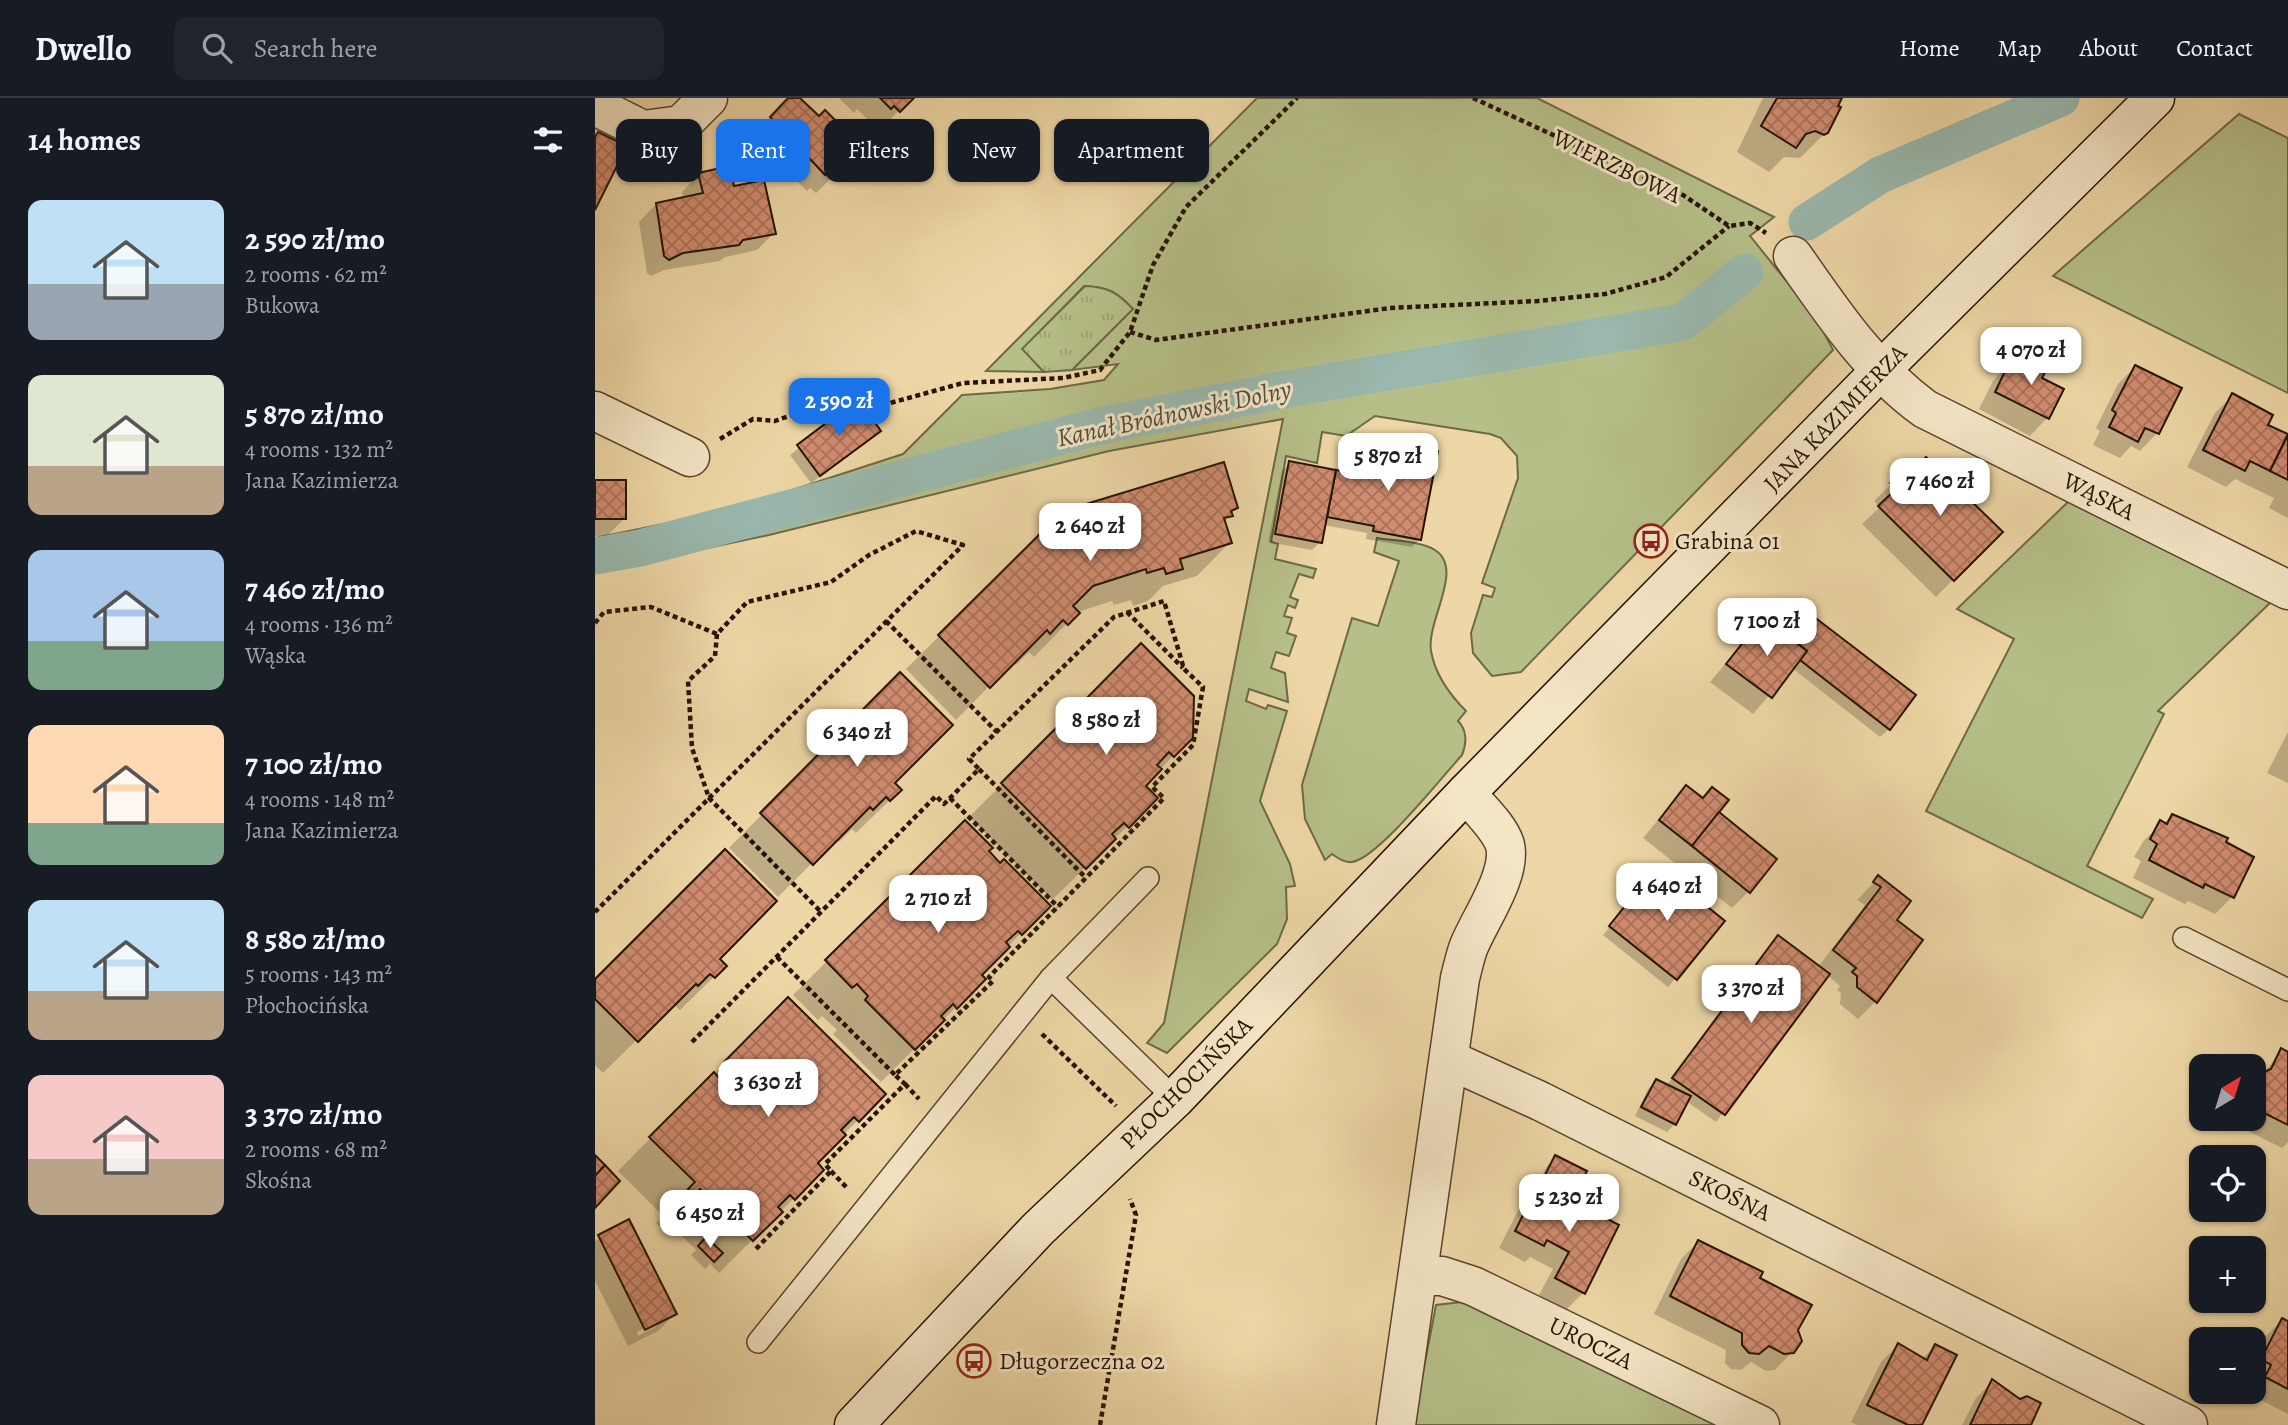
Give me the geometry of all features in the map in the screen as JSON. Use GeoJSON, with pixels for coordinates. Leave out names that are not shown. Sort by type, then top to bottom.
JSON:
{"type":"FeatureCollection","features":[{"type":"Feature","properties":{"kind":"street"},"geometry":{"type":"LineString","coordinates":[[595,106],[643,130],[681,125],[708,98]]}},
{"type":"Feature","properties":{"kind":"street","name":"JANA KAZIMIERZA"},"geometry":{"type":"LineString","coordinates":[[1518,740],[1880,372],[2155,98]]}},
{"type":"Feature","properties":{"kind":"street"},"geometry":{"type":"LineString","coordinates":[[1793,256],[1835,316],[1880,372]]}},
{"type":"Feature","properties":{"kind":"street","name":"WĄSKA"},"geometry":{"type":"LineString","coordinates":[[1880,372],[1925,409],[2288,590]]}},
{"type":"Feature","properties":{"kind":"street"},"geometry":{"type":"LineString","coordinates":[[595,411],[690,457]]}},
{"type":"Feature","properties":{"kind":"street","name":"PŁOCHOCIŃSKA"},"geometry":{"type":"LineString","coordinates":[[854,1425],[1038,1229],[1175,1099],[1518,740]]}},
{"type":"Feature","properties":{"kind":"street"},"geometry":{"type":"LineString","coordinates":[[1396,1425],[1462,968],[1473,936],[1496,891],[1506,858],[1504,843],[1497,831],[1466,793]]}},
{"type":"Feature","properties":{"kind":"street","name":"SKOŚNA"},"geometry":{"type":"LineString","coordinates":[[1450,1060],[1552,1107],[2188,1425]]}},
{"type":"Feature","properties":{"kind":"street","name":"UROCZA"},"geometry":{"type":"LineString","coordinates":[[1419,1276],[1442,1276],[1473,1286],[1760,1425]]}},
{"type":"Feature","properties":{"kind":"lane"},"geometry":{"type":"LineString","coordinates":[[758,1342],[1051,978],[1148,878]]}},
{"type":"Feature","properties":{"kind":"lane"},"geometry":{"type":"LineString","coordinates":[[2184,938],[2288,990]]}},
{"type":"Feature","properties":{"kind":"lane"},"geometry":{"type":"LineString","coordinates":[[1051,978],[1175,1099]]}},
{"type":"Feature","properties":{"kind":"path"},"geometry":{"type":"LineString","coordinates":[[690,457],[753,419],[775,421],[852,393],[872,408],[963,383],[1063,378],[1100,370],[1130,332],[1153,265],[1186,207],[1297,98]]}},
{"type":"Feature","properties":{"kind":"path","name":"WIERZBOWA"},"geometry":{"type":"LineString","coordinates":[[1473,98],[1683,195],[1729,226]]}},
{"type":"Feature","properties":{"kind":"path"},"geometry":{"type":"LineString","coordinates":[[1130,332],[1156,340],[1390,308],[1538,301],[1605,294],[1666,277],[1729,226],[1750,223],[1759,227]]}},
{"type":"Feature","properties":{"kind":"path"},"geometry":{"type":"LineString","coordinates":[[595,912],[709,798],[886,621],[963,545],[916,531],[869,555],[831,582],[747,602],[717,634],[715,656],[688,681],[692,748],[709,798],[821,912]]}},
{"type":"Feature","properties":{"kind":"path"},"geometry":{"type":"LineString","coordinates":[[1086,878],[969,759],[1114,617],[1164,601],[1184,669]]}},
{"type":"Feature","properties":{"kind":"path"},"geometry":{"type":"LineString","coordinates":[[595,624],[604,612],[651,607],[717,634]]}},
{"type":"Feature","properties":{"kind":"path"},"geometry":{"type":"LineString","coordinates":[[895,1075],[993,981],[989,977],[1164,798],[1152,787],[1193,745],[1203,687],[1127,612]]}},
{"type":"Feature","properties":{"kind":"path"},"geometry":{"type":"LineString","coordinates":[[886,621],[997,732]]}},
{"type":"Feature","properties":{"kind":"path"},"geometry":{"type":"LineString","coordinates":[[692,1042],[936,796],[944,804],[979,769]]}},
{"type":"Feature","properties":{"kind":"path"},"geometry":{"type":"LineString","coordinates":[[950,798],[1058,907]]}},
{"type":"Feature","properties":{"kind":"path"},"geometry":{"type":"LineString","coordinates":[[755,1250],[831,1171],[825,1164],[905,1084],[777,957]]}},
{"type":"Feature","properties":{"kind":"path"},"geometry":{"type":"LineString","coordinates":[[1020,1017],[1122,1111]]}},
{"type":"Feature","properties":{"kind":"path"},"geometry":{"type":"LineString","coordinates":[[1100,1425],[1136,1215],[1130,1199]]}},
{"type":"Feature","properties":{"kind":"green space"},"geometry":{"type":"Polygon","coordinates":[[[1257,98],[1537,98],[1774,217],[1750,236],[1817,319],[1833,350],[1521,672],[1492,676],[1473,653],[1471,633],[1483,595],[1492,597],[1495,588],[1482,583],[1518,478],[1517,456],[1501,438],[1375,416],[1346,436],[1322,432],[1317,463],[1286,456],[1271,542],[1278,544],[1275,559],[1316,569],[1313,578],[1299,574],[1290,597],[1298,600],[1295,608],[1288,605],[1284,616],[1292,618],[1287,633],[1296,636],[1289,656],[1276,652],[1271,668],[1285,673],[1288,702],[1249,689],[1246,701],[1266,709],[1268,705],[1287,711],[1260,801],[1290,864],[1295,886],[1286,887],[1287,919],[1277,944],[1167,1053],[1147,1043],[1164,1023],[1283,419],[1109,451],[769,535],[595,572],[595,538],[731,510],[903,454],[962,395],[1050,389],[1104,380],[1118,364],[1072,370],[1133,309],[1122,298],[1106,289],[1084,286],[1023,349],[1044,372],[986,371],[1174,182],[1209,182],[1209,146],[1257,98]]]}},
{"type":"Feature","properties":{"kind":"green space"},"geometry":{"type":"Polygon","coordinates":[[[2239,114],[2288,138],[2288,393],[2053,276],[2239,114]]]}},
{"type":"Feature","properties":{"kind":"green space"},"geometry":{"type":"Polygon","coordinates":[[[1085,286],[1112,292],[1133,309],[1072,370],[1044,372],[1022,349],[1085,286]]]}},
{"type":"Feature","properties":{"kind":"green space"},"geometry":{"type":"Polygon","coordinates":[[[2070,500],[2272,601],[2158,711],[2164,714],[2087,866],[2153,899],[2142,918],[1926,811],[2014,639],[1957,609],[2070,500]]]}},
{"type":"Feature","properties":{"kind":"green space"},"geometry":{"type":"Polygon","coordinates":[[[1377,538],[1422,545],[1435,550],[1443,559],[1446,582],[1434,625],[1431,651],[1444,684],[1466,711],[1458,721],[1465,733],[1465,746],[1462,755],[1440,781],[1377,847],[1352,862],[1332,854],[1325,860],[1305,819],[1302,785],[1352,618],[1378,626],[1399,561],[1374,552],[1377,538]]]}},
{"type":"Feature","properties":{"kind":"green space"},"geometry":{"type":"Polygon","coordinates":[[[1471,1301],[1725,1425],[1413,1425],[1436,1305],[1471,1301]]]}},
{"type":"Feature","properties":{"kind":"building"},"geometry":{"type":"Polygon","coordinates":[[[788,98],[800,98],[819,116],[825,110],[834,119],[824,119],[824,174],[810,159],[810,119],[770,117],[788,98]]]}},
{"type":"Feature","properties":{"kind":"building"},"geometry":{"type":"Polygon","coordinates":[[[880,98],[914,98],[900,112],[894,106],[891,109],[880,98]]]}},
{"type":"Feature","properties":{"kind":"building"},"geometry":{"type":"Polygon","coordinates":[[[1777,98],[1842,98],[1838,106],[1841,107],[1828,133],[1824,135],[1815,131],[1806,134],[1796,148],[1761,126],[1777,98]]]}},
{"type":"Feature","properties":{"kind":"building"},"geometry":{"type":"Polygon","coordinates":[[[598,132],[616,141],[616,168],[595,210],[595,137],[598,132]]]}},
{"type":"Feature","properties":{"kind":"building"},"geometry":{"type":"Polygon","coordinates":[[[716,169],[716,182],[733,182],[734,186],[764,182],[776,234],[743,240],[739,245],[683,253],[669,260],[664,256],[656,203],[703,193],[700,182],[702,172],[716,169]]]}},
{"type":"Feature","properties":{"kind":"building"},"geometry":{"type":"Polygon","coordinates":[[[2037,352],[2052,359],[2042,378],[2064,389],[2049,419],[1995,392],[2010,361],[2028,371],[2037,352]]]}},
{"type":"Feature","properties":{"kind":"building"},"geometry":{"type":"Polygon","coordinates":[[[2135,365],[2182,388],[2159,434],[2145,428],[2138,442],[2109,427],[2116,413],[2112,410],[2135,365]]]}},
{"type":"Feature","properties":{"kind":"building"},"geometry":{"type":"Polygon","coordinates":[[[2232,393],[2273,415],[2268,425],[2288,434],[2270,471],[2250,461],[2245,471],[2203,450],[2232,393]]]}},
{"type":"Feature","properties":{"kind":"building"},"geometry":{"type":"Polygon","coordinates":[[[858,399],[881,431],[820,476],[797,445],[858,399]]]}},
{"type":"Feature","properties":{"kind":"building"},"geometry":{"type":"Polygon","coordinates":[[[2288,435],[2288,480],[2270,471],[2288,435]]]}},
{"type":"Feature","properties":{"kind":"building"},"geometry":{"type":"Polygon","coordinates":[[[1389,442],[1438,451],[1421,540],[1373,531],[1374,526],[1327,517],[1336,470],[1382,478],[1389,442]]]}},
{"type":"Feature","properties":{"kind":"building"},"geometry":{"type":"Polygon","coordinates":[[[1926,457],[2003,532],[1954,581],[1878,506],[1896,489],[1890,483],[1903,469],[1909,475],[1926,457]]]}},
{"type":"Feature","properties":{"kind":"building"},"geometry":{"type":"Polygon","coordinates":[[[1289,461],[1336,470],[1322,543],[1275,534],[1289,461]]]}},
{"type":"Feature","properties":{"kind":"building"},"geometry":{"type":"Polygon","coordinates":[[[1224,462],[1238,508],[1231,511],[1233,516],[1224,518],[1232,543],[1180,559],[1183,569],[1166,574],[1164,568],[1147,573],[1146,569],[1093,586],[1073,606],[1080,613],[1068,625],[1063,620],[1050,634],[1047,630],[990,688],[938,635],[1063,511],[1224,462]]]}},
{"type":"Feature","properties":{"kind":"building"},"geometry":{"type":"Polygon","coordinates":[[[595,480],[626,480],[626,519],[595,519],[595,480]]]}},
{"type":"Feature","properties":{"kind":"building"},"geometry":{"type":"Polygon","coordinates":[[[1813,616],[1916,695],[1890,730],[1800,660],[1807,651],[1795,641],[1813,616]]]}},
{"type":"Feature","properties":{"kind":"building"},"geometry":{"type":"Polygon","coordinates":[[[1763,617],[1807,651],[1772,698],[1726,664],[1763,617]]]}},
{"type":"Feature","properties":{"kind":"building"},"geometry":{"type":"Polygon","coordinates":[[[1141,643],[1194,696],[1193,738],[1174,757],[1169,752],[1157,765],[1162,769],[1146,786],[1158,798],[1129,828],[1124,823],[1112,834],[1116,839],[1086,869],[1001,783],[1066,718],[1069,721],[1078,711],[1076,709],[1141,643]]]}},
{"type":"Feature","properties":{"kind":"building"},"geometry":{"type":"Polygon","coordinates":[[[900,672],[953,725],[895,783],[902,790],[890,801],[886,797],[873,810],[870,807],[813,865],[760,813],[900,672]]]}},
{"type":"Feature","properties":{"kind":"building"},"geometry":{"type":"Polygon","coordinates":[[[1686,785],[1703,798],[1712,787],[1729,800],[1692,846],[1659,820],[1686,785]]]}},
{"type":"Feature","properties":{"kind":"building"},"geometry":{"type":"Polygon","coordinates":[[[1719,812],[1777,859],[1750,893],[1692,846],[1719,812]]]}},
{"type":"Feature","properties":{"kind":"building"},"geometry":{"type":"Polygon","coordinates":[[[2172,814],[2228,838],[2226,842],[2254,857],[2234,898],[2205,884],[2203,888],[2149,860],[2157,844],[2150,839],[2160,820],[2167,824],[2172,814]]]}},
{"type":"Feature","properties":{"kind":"building"},"geometry":{"type":"Polygon","coordinates":[[[965,820],[993,848],[989,851],[1000,863],[1004,859],[1051,906],[1022,935],[1018,931],[1006,942],[1010,947],[982,975],[986,979],[957,1009],[953,1004],[941,1016],[945,1020],[915,1050],[865,1000],[868,996],[857,984],[852,988],[825,960],[890,896],[893,898],[903,888],[900,885],[965,820]]]}},
{"type":"Feature","properties":{"kind":"building"},"geometry":{"type":"Polygon","coordinates":[[[725,849],[777,901],[720,959],[727,966],[715,978],[710,974],[698,986],[696,984],[638,1042],[595,999],[595,979],[725,849]]]}},
{"type":"Feature","properties":{"kind":"building"},"geometry":{"type":"Polygon","coordinates":[[[1657,866],[1725,921],[1677,980],[1609,926],[1657,866]]]}},
{"type":"Feature","properties":{"kind":"building"},"geometry":{"type":"Polygon","coordinates":[[[1878,875],[1911,901],[1897,920],[1923,940],[1877,1003],[1857,987],[1857,976],[1852,972],[1856,968],[1833,950],[1881,887],[1873,882],[1878,875]]]}},
{"type":"Feature","properties":{"kind":"building"},"geometry":{"type":"Polygon","coordinates":[[[1778,935],[1830,974],[1725,1115],[1672,1078],[1778,935]]]}},
{"type":"Feature","properties":{"kind":"building"},"geometry":{"type":"Polygon","coordinates":[[[788,997],[886,1094],[859,1122],[854,1117],[841,1130],[846,1135],[818,1163],[824,1170],[795,1200],[790,1195],[778,1207],[783,1212],[753,1241],[700,1189],[694,1195],[688,1189],[695,1182],[649,1137],[714,1072],[718,1077],[728,1066],[724,1062],[788,997]]]}},
{"type":"Feature","properties":{"kind":"building"},"geometry":{"type":"Polygon","coordinates":[[[2281,1048],[2288,1052],[2288,1125],[2266,1114],[2266,1071],[2271,1069],[2281,1048]]]}},
{"type":"Feature","properties":{"kind":"building"},"geometry":{"type":"Polygon","coordinates":[[[1656,1079],[1691,1096],[1676,1125],[1641,1107],[1656,1079]]]}},
{"type":"Feature","properties":{"kind":"building"},"geometry":{"type":"Polygon","coordinates":[[[595,1155],[605,1165],[595,1176],[595,1155]]]}},
{"type":"Feature","properties":{"kind":"building"},"geometry":{"type":"Polygon","coordinates":[[[1555,1155],[1587,1171],[1577,1191],[1545,1175],[1555,1155]]]}},
{"type":"Feature","properties":{"kind":"building"},"geometry":{"type":"Polygon","coordinates":[[[605,1165],[620,1181],[595,1208],[595,1176],[605,1165]]]}},
{"type":"Feature","properties":{"kind":"building"},"geometry":{"type":"Polygon","coordinates":[[[1539,1183],[1619,1225],[1585,1294],[1555,1278],[1569,1252],[1547,1240],[1544,1246],[1515,1231],[1539,1183]]]}},
{"type":"Feature","properties":{"kind":"building"},"geometry":{"type":"Polygon","coordinates":[[[629,1219],[677,1314],[645,1330],[598,1235],[629,1219]]]}},
{"type":"Feature","properties":{"kind":"building"},"geometry":{"type":"Polygon","coordinates":[[[706,1237],[723,1253],[714,1262],[698,1246],[706,1237]]]}},
{"type":"Feature","properties":{"kind":"building"},"geometry":{"type":"Polygon","coordinates":[[[1698,1240],[1763,1272],[1760,1278],[1812,1305],[1798,1330],[1802,1341],[1794,1353],[1784,1354],[1769,1346],[1759,1354],[1749,1353],[1742,1345],[1742,1333],[1670,1296],[1698,1240]]]}},
{"type":"Feature","properties":{"kind":"building"},"geometry":{"type":"Polygon","coordinates":[[[2282,1318],[2288,1321],[2288,1389],[2266,1378],[2271,1365],[2266,1362],[2266,1349],[2282,1318]]]}},
{"type":"Feature","properties":{"kind":"building"},"geometry":{"type":"Polygon","coordinates":[[[1898,1343],[1927,1360],[1935,1344],[1957,1355],[1922,1425],[1908,1425],[1867,1405],[1898,1343]]]}},
{"type":"Feature","properties":{"kind":"building"},"geometry":{"type":"Polygon","coordinates":[[[1992,1379],[2020,1399],[2027,1396],[2041,1403],[2031,1425],[1970,1425],[1992,1379]]]}},
{"type":"Feature","properties":{"kind":"waterway","name":"Kanał Bródnowski Dolny"},"geometry":{"type":"LineString","coordinates":[[1807,222],[1880,175],[2061,98]]}},
{"type":"Feature","properties":{"kind":"waterway","name":"Kanał Bródnowski Dolny"},"geometry":{"type":"LineString","coordinates":[[595,556],[640,548],[1099,426],[1276,391],[1683,322],[1745,272]]}},
{"type":"Feature","properties":{"kind":"place","name":"Grabina 01"},"geometry":{"type":"Point","coordinates":[1651,541]}},
{"type":"Feature","properties":{"kind":"place","name":"Długorzeczna 02"},"geometry":{"type":"Point","coordinates":[974,1361]}}]}
